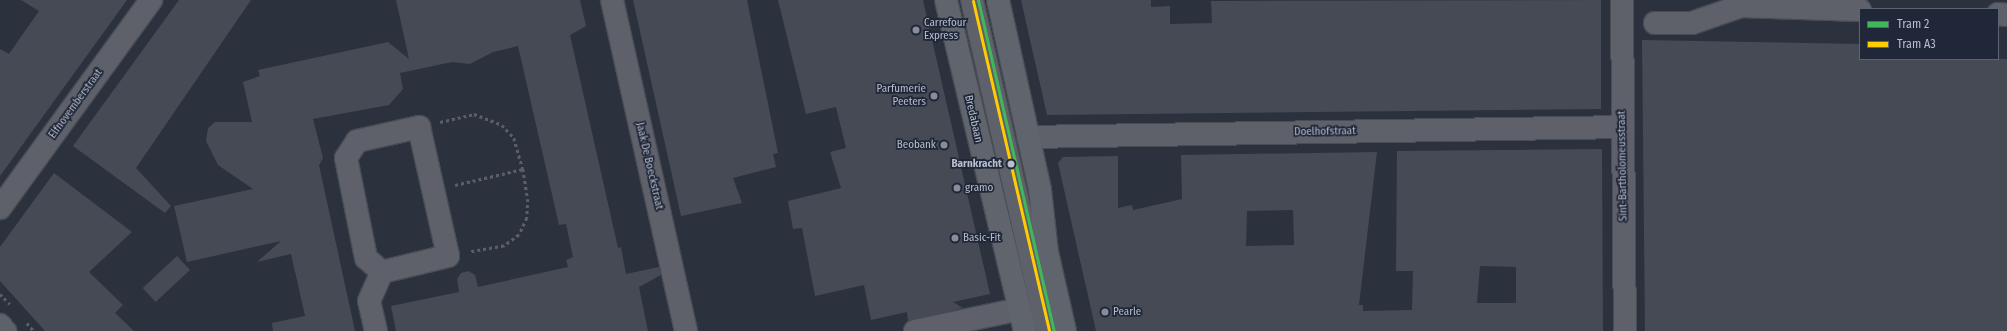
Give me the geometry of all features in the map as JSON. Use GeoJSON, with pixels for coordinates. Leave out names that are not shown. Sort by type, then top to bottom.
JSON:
{"type":"FeatureCollection","features":[{"type":"Feature","properties":{"kind":"main road","name":"Bredabaan"},"geometry":{"type":"LineString","coordinates":[[946,0],[1025,331]]}},
{"type":"Feature","properties":{"kind":"main road"},"geometry":{"type":"LineString","coordinates":[[998,0],[1028,137],[1066,331]]}},
{"type":"Feature","properties":{"kind":"street","name":"Elfnovemberstraat"},"geometry":{"type":"LineString","coordinates":[[0,208],[151,0]]}},
{"type":"Feature","properties":{"kind":"street","name":"Jaak De Boeckstraat"},"geometry":{"type":"LineString","coordinates":[[612,0],[686,331]]}},
{"type":"Feature","properties":{"kind":"street"},"geometry":{"type":"LineString","coordinates":[[972,0],[1048,331]]}},
{"type":"Feature","properties":{"kind":"street","name":"Sint-Bartholomeusstraat"},"geometry":{"type":"LineString","coordinates":[[1622,0],[1625,331]]}},
{"type":"Feature","properties":{"kind":"street"},"geometry":{"type":"LineString","coordinates":[[1655,23],[1692,23],[1741,6],[1859,10]]}},
{"type":"Feature","properties":{"kind":"street"},"geometry":{"type":"LineString","coordinates":[[419,127],[435,190],[448,256],[382,272],[366,258],[346,158],[357,140],[419,127]]}},
{"type":"Feature","properties":{"kind":"street","name":"Doelhofstraat"},"geometry":{"type":"LineString","coordinates":[[1028,137],[1622,127]]}},
{"type":"Feature","properties":{"kind":"street"},"geometry":{"type":"LineString","coordinates":[[376,331],[369,301],[382,272]]}},
{"type":"Feature","properties":{"kind":"street"},"geometry":{"type":"LineString","coordinates":[[915,331],[1020,309]]}},
{"type":"Feature","properties":{"kind":"street"},"geometry":{"type":"LineString","coordinates":[[0,325],[6,331]]}},
{"type":"Feature","properties":{"kind":"path"},"geometry":{"type":"LineString","coordinates":[[419,127],[474,114],[490,119],[514,138],[523,168],[528,199],[527,218],[519,235],[504,246],[448,256]]}},
{"type":"Feature","properties":{"kind":"path"},"geometry":{"type":"LineString","coordinates":[[435,190],[523,168]]}},
{"type":"Feature","properties":{"kind":"building"},"geometry":{"type":"Polygon","coordinates":[[[21,0],[127,0],[0,176],[0,49],[9,54],[39,11],[21,0]]]}},
{"type":"Feature","properties":{"kind":"building"},"geometry":{"type":"Polygon","coordinates":[[[179,0],[251,0],[136,168],[171,206],[165,213],[73,146],[179,0]]]}},
{"type":"Feature","properties":{"kind":"building"},"geometry":{"type":"Polygon","coordinates":[[[396,0],[580,0],[586,26],[570,35],[618,248],[621,247],[626,274],[659,267],[661,275],[639,287],[648,331],[396,331],[391,306],[459,292],[457,279],[461,273],[468,271],[475,275],[478,287],[568,267],[566,260],[573,257],[566,224],[559,225],[518,46],[493,52],[470,64],[452,62],[400,73],[403,89],[389,105],[313,119],[323,158],[319,165],[355,331],[273,331],[272,323],[305,316],[291,254],[257,262],[281,241],[187,262],[174,206],[253,189],[218,165],[206,141],[208,128],[215,122],[252,122],[243,82],[260,76],[258,70],[388,42],[409,59],[396,0]]]}},
{"type":"Feature","properties":{"kind":"building"},"geometry":{"type":"Polygon","coordinates":[[[633,0],[747,0],[778,153],[773,154],[776,167],[733,178],[742,203],[681,216],[633,0]]]}},
{"type":"Feature","properties":{"kind":"building"},"geometry":{"type":"Polygon","coordinates":[[[778,0],[923,0],[990,294],[953,302],[963,308],[908,321],[907,312],[871,320],[864,285],[815,296],[802,228],[793,229],[788,201],[841,188],[830,152],[846,148],[836,107],[806,114],[778,0]]]}},
{"type":"Feature","properties":{"kind":"building"},"geometry":{"type":"Polygon","coordinates":[[[1021,0],[1151,0],[1151,7],[1170,6],[1170,24],[1212,23],[1211,1],[1601,0],[1601,109],[1047,115],[1021,0]]]}},
{"type":"Feature","properties":{"kind":"building"},"geometry":{"type":"Polygon","coordinates":[[[1642,40],[1859,44],[1859,60],[2007,59],[2007,331],[1645,331],[1642,40]]]}},
{"type":"Feature","properties":{"kind":"building"},"geometry":{"type":"Polygon","coordinates":[[[1602,149],[1603,331],[1096,331],[1058,163],[1063,157],[1118,156],[1118,208],[1132,205],[1133,210],[1182,199],[1181,155],[1377,152],[1359,305],[1363,305],[1363,311],[1412,310],[1413,271],[1396,271],[1397,151],[1602,149]],[[1293,210],[1247,211],[1246,246],[1294,245],[1293,210]],[[1480,266],[1477,303],[1516,303],[1516,267],[1480,266]]]}},
{"type":"Feature","properties":{"kind":"building"},"geometry":{"type":"Polygon","coordinates":[[[54,173],[132,232],[89,272],[123,305],[115,313],[134,331],[45,331],[0,281],[0,247],[54,173]]]}},
{"type":"Feature","properties":{"kind":"building"},"geometry":{"type":"Polygon","coordinates":[[[177,256],[190,270],[156,302],[143,288],[177,256]]]}},
{"type":"Feature","properties":{"kind":"tram line","name":"2"},"geometry":{"type":"LineString","coordinates":[[978,0],[1054,331]]}},
{"type":"Feature","properties":{"kind":"tram line","name":"A3"},"geometry":{"type":"LineString","coordinates":[[973,1],[1049,331]]}},
{"type":"Feature","properties":{"kind":"place","name":"Carrefour Express"},"geometry":{"type":"Point","coordinates":[916,30]}},
{"type":"Feature","properties":{"kind":"place","name":"Parfumerie Peeters"},"geometry":{"type":"Point","coordinates":[934,96]}},
{"type":"Feature","properties":{"kind":"place","name":"Beobank"},"geometry":{"type":"Point","coordinates":[944,145]}},
{"type":"Feature","properties":{"kind":"place","name":"Barnkracht"},"geometry":{"type":"Point","coordinates":[1011,164]}},
{"type":"Feature","properties":{"kind":"place","name":"gramo"},"geometry":{"type":"Point","coordinates":[957,188]}},
{"type":"Feature","properties":{"kind":"place","name":"Basic-Fit"},"geometry":{"type":"Point","coordinates":[955,238]}},
{"type":"Feature","properties":{"kind":"place","name":"Pearle"},"geometry":{"type":"Point","coordinates":[1105,312]}}]}
